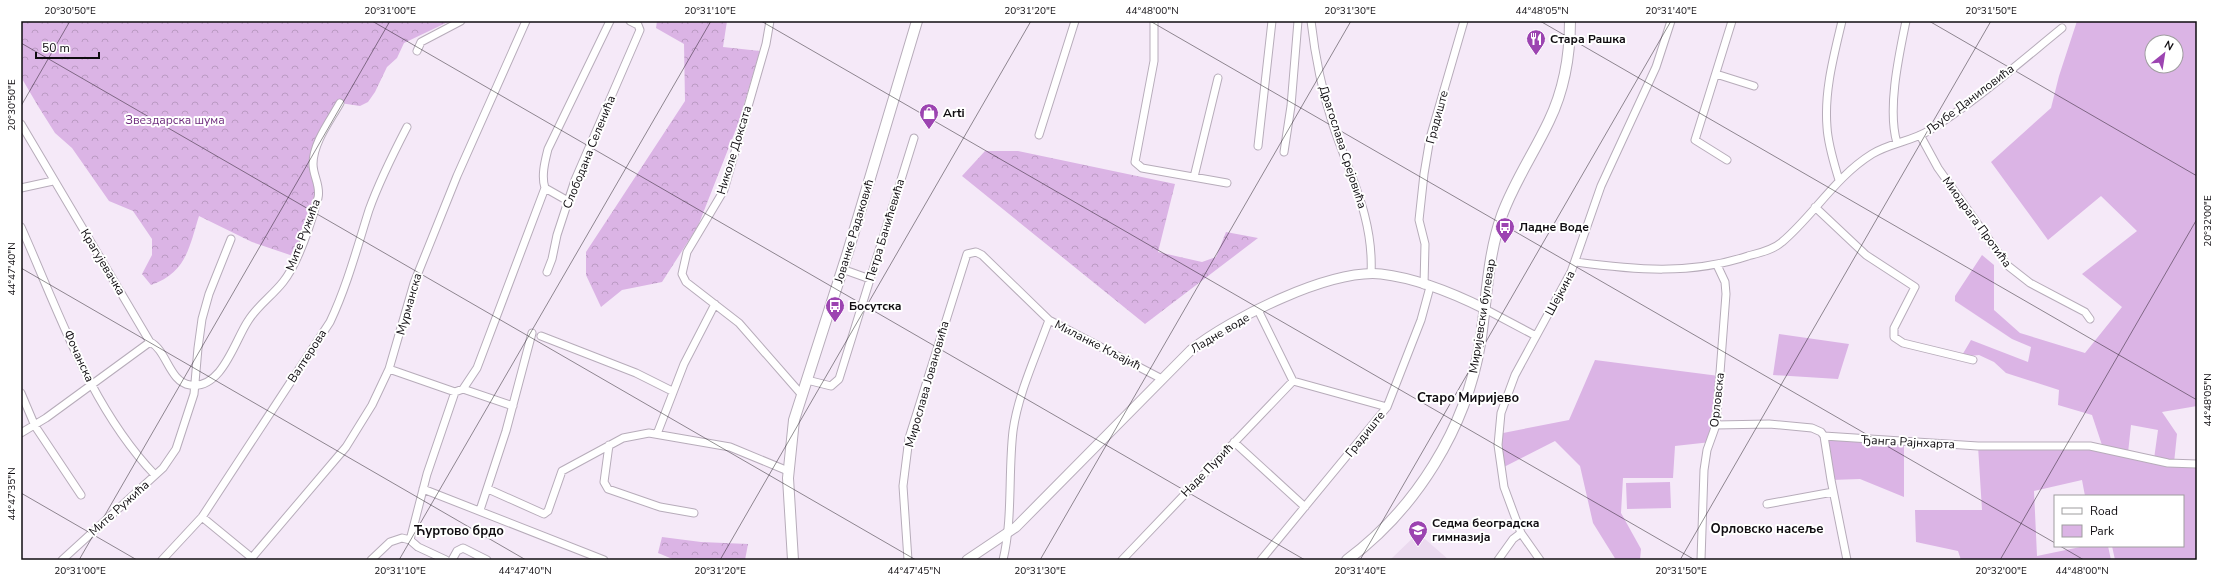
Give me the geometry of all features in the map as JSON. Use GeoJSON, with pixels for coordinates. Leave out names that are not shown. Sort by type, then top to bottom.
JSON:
{"type":"FeatureCollection","features":[{"type":"Feature","properties":{"kind":"main road","name":"Јованке Радаковић"},"geometry":{"type":"LineString","coordinates":[[793,560],[788,471],[792,431],[917,21]]}},
{"type":"Feature","properties":{"kind":"main road","name":"Миријевски булевар"},"geometry":{"type":"LineString","coordinates":[[1347,560],[1369,543],[1399,513],[1426,477],[1448,439],[1471,383],[1480,346],[1491,261],[1501,218],[1512,189],[1549,121],[1560,93],[1567,65],[1570,21]]}},
{"type":"Feature","properties":{"kind":"street"},"geometry":{"type":"LineString","coordinates":[[417,51],[421,42],[461,21]]}},
{"type":"Feature","properties":{"kind":"street","name":"Мурманска"},"geometry":{"type":"LineString","coordinates":[[251,559],[346,447],[372,405],[389,369],[414,283],[457,176],[526,21]]}},
{"type":"Feature","properties":{"kind":"street"},"geometry":{"type":"LineString","coordinates":[[389,369],[455,392],[463,389],[478,368],[546,188],[544,176],[548,149],[610,21]]}},
{"type":"Feature","properties":{"kind":"street","name":"Слободана Селенића"},"geometry":{"type":"LineString","coordinates":[[546,272],[552,259],[557,235],[568,201],[583,161],[639,34],[640,27],[630,21]]}},
{"type":"Feature","properties":{"kind":"street","name":"Николе Доксата"},"geometry":{"type":"LineString","coordinates":[[770,21],[766,44],[724,190],[691,244],[682,274],[684,281],[739,323],[802,395]]}},
{"type":"Feature","properties":{"kind":"street"},"geometry":{"type":"LineString","coordinates":[[1039,135],[1075,21]]}},
{"type":"Feature","properties":{"kind":"street"},"geometry":{"type":"LineString","coordinates":[[1154,21],[1154,61],[1135,162],[1142,168],[1227,183]]}},
{"type":"Feature","properties":{"kind":"street"},"geometry":{"type":"LineString","coordinates":[[1258,146],[1272,21]]}},
{"type":"Feature","properties":{"kind":"street"},"geometry":{"type":"LineString","coordinates":[[1284,152],[1291,106],[1298,21]]}},
{"type":"Feature","properties":{"kind":"street","name":"Драгослава Срејовића"},"geometry":{"type":"LineString","coordinates":[[1311,21],[1326,102],[1364,208],[1371,242],[1372,274]]}},
{"type":"Feature","properties":{"kind":"street","name":"Градиште"},"geometry":{"type":"LineString","coordinates":[[1261,560],[1387,408],[1421,320],[1427,286],[1425,244],[1419,213],[1424,174],[1430,138],[1464,21]]}},
{"type":"Feature","properties":{"kind":"street","name":"Шејкина"},"geometry":{"type":"LineString","coordinates":[[1540,560],[1521,533],[1502,479],[1498,434],[1501,414],[1508,391],[1576,262],[1602,186],[1656,68],[1671,21]]}},
{"type":"Feature","properties":{"kind":"street"},"geometry":{"type":"LineString","coordinates":[[1727,160],[1695,140],[1732,21]]}},
{"type":"Feature","properties":{"kind":"street"},"geometry":{"type":"LineString","coordinates":[[1839,180],[1828,139],[1827,110],[1830,76],[1842,21]]}},
{"type":"Feature","properties":{"kind":"street"},"geometry":{"type":"LineString","coordinates":[[1896,143],[1894,129],[1896,71],[1906,21]]}},
{"type":"Feature","properties":{"kind":"street","name":"Љубе Даниловића"},"geometry":{"type":"LineString","coordinates":[[1576,262],[1647,270],[1669,270],[1717,266],[1755,254],[1780,243],[1839,180],[1872,154],[1896,143],[1920,135],[1957,111],[2062,28]]}},
{"type":"Feature","properties":{"kind":"street"},"geometry":{"type":"LineString","coordinates":[[1716,74],[1754,86]]}},
{"type":"Feature","properties":{"kind":"street"},"geometry":{"type":"LineString","coordinates":[[1194,176],[1218,78]]}},
{"type":"Feature","properties":{"kind":"street","name":"Мите Ружића"},"geometry":{"type":"LineString","coordinates":[[196,386],[206,382],[220,371],[248,320],[287,276],[318,198],[320,188],[313,164],[318,145],[340,103]]}},
{"type":"Feature","properties":{"kind":"street","name":"Крагујевачка"},"geometry":{"type":"LineString","coordinates":[[21,124],[53,181],[150,342],[156,346],[179,379],[188,385],[196,386]]}},
{"type":"Feature","properties":{"kind":"street","name":"Валтерова"},"geometry":{"type":"LineString","coordinates":[[162,560],[202,517],[330,322],[343,295],[370,209],[407,127]]}},
{"type":"Feature","properties":{"kind":"street","name":"Миодрага Протића"},"geometry":{"type":"LineString","coordinates":[[1920,135],[1938,168],[2007,265],[2030,283],[2085,312],[2090,319]]}},
{"type":"Feature","properties":{"kind":"street","name":"Петра Банићевића"},"geometry":{"type":"LineString","coordinates":[[807,380],[831,386],[839,379],[914,138]]}},
{"type":"Feature","properties":{"kind":"street"},"geometry":{"type":"LineString","coordinates":[[21,188],[53,181]]}},
{"type":"Feature","properties":{"kind":"street"},"geometry":{"type":"LineString","coordinates":[[546,188],[568,201]]}},
{"type":"Feature","properties":{"kind":"street"},"geometry":{"type":"LineString","coordinates":[[1815,207],[1866,255],[1915,287],[1894,328],[1894,337],[1903,343],[1973,360]]}},
{"type":"Feature","properties":{"kind":"street","name":"Фочанска"},"geometry":{"type":"LineString","coordinates":[[21,227],[92,383],[109,415],[127,443],[155,475]]}},
{"type":"Feature","properties":{"kind":"street","name":"Мите Ружића"},"geometry":{"type":"LineString","coordinates":[[62,560],[168,463],[176,449],[196,386],[198,348],[202,318],[209,294],[231,239]]}},
{"type":"Feature","properties":{"kind":"street","name":"Миланке Кљајић"},"geometry":{"type":"LineString","coordinates":[[965,258],[971,252],[982,255],[1049,320],[1162,379]]}},
{"type":"Feature","properties":{"kind":"street","name":"Мирослава Јовановића"},"geometry":{"type":"LineString","coordinates":[[908,560],[904,486],[909,438],[965,258]]}},
{"type":"Feature","properties":{"kind":"street","name":"Орловска"},"geometry":{"type":"LineString","coordinates":[[1701,560],[1704,470],[1707,450],[1716,425],[1726,294],[1725,282],[1717,266]]}},
{"type":"Feature","properties":{"kind":"street"},"geometry":{"type":"LineString","coordinates":[[842,269],[870,279]]}},
{"type":"Feature","properties":{"kind":"street","name":"Ладне воде"},"geometry":{"type":"LineString","coordinates":[[967,560],[1008,534],[1197,345],[1258,310],[1293,293],[1331,279],[1372,274],[1393,277],[1427,286],[1485,309],[1536,336]]}},
{"type":"Feature","properties":{"kind":"street"},"geometry":{"type":"LineString","coordinates":[[657,434],[672,391],[692,346],[715,304]]}},
{"type":"Feature","properties":{"kind":"street"},"geometry":{"type":"LineString","coordinates":[[1258,310],[1293,381],[1387,408]]}},
{"type":"Feature","properties":{"kind":"street"},"geometry":{"type":"LineString","coordinates":[[1003,560],[1008,534],[1014,426],[1023,394],[1049,320]]}},
{"type":"Feature","properties":{"kind":"street"},"geometry":{"type":"LineString","coordinates":[[480,510],[514,406],[532,333]]}},
{"type":"Feature","properties":{"kind":"street"},"geometry":{"type":"LineString","coordinates":[[541,336],[636,373],[672,391]]}},
{"type":"Feature","properties":{"kind":"street"},"geometry":{"type":"LineString","coordinates":[[21,433],[35,426],[92,383],[147,346],[150,342]]}},
{"type":"Feature","properties":{"kind":"street","name":"Наде Пурић"},"geometry":{"type":"LineString","coordinates":[[1122,560],[1293,381]]}},
{"type":"Feature","properties":{"kind":"street"},"geometry":{"type":"LineString","coordinates":[[463,389],[514,406]]}},
{"type":"Feature","properties":{"kind":"street"},"geometry":{"type":"LineString","coordinates":[[410,540],[423,489],[455,392]]}},
{"type":"Feature","properties":{"kind":"street"},"geometry":{"type":"LineString","coordinates":[[21,393],[35,426],[81,495]]}},
{"type":"Feature","properties":{"kind":"street","name":"Ђанга Рајнхарта"},"geometry":{"type":"LineString","coordinates":[[1716,425],[1769,424],[1812,428],[1821,432],[1824,436],[1978,446],[2060,445],[2103,449],[2168,463],[2197,464]]}},
{"type":"Feature","properties":{"kind":"street"},"geometry":{"type":"LineString","coordinates":[[488,489],[544,514],[548,511],[562,471],[609,445],[629,436],[657,434],[730,447],[788,471]]}},
{"type":"Feature","properties":{"kind":"street"},"geometry":{"type":"LineString","coordinates":[[1824,436],[1833,492],[1847,560]]}},
{"type":"Feature","properties":{"kind":"street"},"geometry":{"type":"LineString","coordinates":[[1234,442],[1305,507]]}},
{"type":"Feature","properties":{"kind":"street"},"geometry":{"type":"LineString","coordinates":[[609,445],[604,482],[608,489],[660,507],[694,513]]}},
{"type":"Feature","properties":{"kind":"street"},"geometry":{"type":"LineString","coordinates":[[423,489],[480,510],[532,533],[604,560]]}},
{"type":"Feature","properties":{"kind":"street"},"geometry":{"type":"LineString","coordinates":[[1767,504],[1833,492]]}},
{"type":"Feature","properties":{"kind":"street"},"geometry":{"type":"LineString","coordinates":[[202,517],[251,559]]}},
{"type":"Feature","properties":{"kind":"street"},"geometry":{"type":"LineString","coordinates":[[1498,560],[1514,539],[1521,533]]}},
{"type":"Feature","properties":{"kind":"street"},"geometry":{"type":"LineString","coordinates":[[371,560],[390,542],[398,539],[410,540],[418,548],[446,560]]}},
{"type":"Feature","properties":{"kind":"street"},"geometry":{"type":"LineString","coordinates":[[452,560],[461,549],[487,560]]}},
{"type":"Feature","properties":{"kind":"shaded area","name":"Седма београдска гимназија"},"geometry":{"type":"Polygon","coordinates":[[[1418,533],[1449,560],[1390,560],[1418,533]]]}},
{"type":"Feature","properties":{"kind":"green space","name":"Звездарска шума"},"geometry":{"type":"Polygon","coordinates":[[[21,21],[450,21],[404,43],[397,58],[387,67],[375,92],[368,102],[360,106],[340,103],[314,157],[320,189],[296,257],[252,242],[199,216],[189,249],[179,266],[172,274],[151,285],[142,274],[152,255],[152,239],[133,211],[109,201],[72,148],[55,133],[21,77],[21,21]]]}},
{"type":"Feature","properties":{"kind":"green space"},"geometry":{"type":"Polygon","coordinates":[[[657,21],[727,21],[723,47],[760,51],[738,124],[698,226],[662,282],[622,290],[601,307],[586,275],[586,252],[685,101],[684,44],[656,28],[657,21]]]}},
{"type":"Feature","properties":{"kind":"green space"},"geometry":{"type":"Polygon","coordinates":[[[2077,21],[2197,21],[2197,406],[2162,412],[2177,434],[2174,463],[2197,464],[2197,560],[2115,560],[2112,547],[2184,547],[2184,495],[2085,495],[2082,480],[2034,491],[2037,556],[2080,547],[2108,547],[2111,560],[1961,560],[1958,551],[1916,542],[1915,510],[1982,510],[1978,446],[2103,448],[2092,415],[2058,405],[2059,390],[2006,373],[1994,362],[1979,355],[1961,357],[1971,340],[2028,362],[2031,347],[2012,339],[1955,301],[1955,296],[1982,255],[1994,265],[1994,310],[2020,333],[2085,353],[2122,307],[2082,274],[2137,231],[2101,196],[2048,240],[1991,162],[2051,108],[2059,76],[2077,21]],[[2131,425],[2128,453],[2154,459],[2158,430],[2131,425]]]}},
{"type":"Feature","properties":{"kind":"green space"},"geometry":{"type":"Polygon","coordinates":[[[985,151],[1018,151],[1175,184],[1158,252],[1202,262],[1216,257],[1226,232],[1258,238],[1145,324],[962,176],[985,151]]]}},
{"type":"Feature","properties":{"kind":"green space"},"geometry":{"type":"Polygon","coordinates":[[[1779,334],[1849,344],[1838,379],[1773,375],[1779,334]]]}},
{"type":"Feature","properties":{"kind":"green space"},"geometry":{"type":"Polygon","coordinates":[[[1595,360],[1719,376],[1711,442],[1675,446],[1673,478],[1623,478],[1621,513],[1641,549],[1640,560],[1616,560],[1593,523],[1580,466],[1555,441],[1500,469],[1498,434],[1569,420],[1595,360]]]}},
{"type":"Feature","properties":{"kind":"green space"},"geometry":{"type":"Polygon","coordinates":[[[1824,436],[1904,442],[1904,497],[1860,479],[1831,480],[1824,436]]]}},
{"type":"Feature","properties":{"kind":"green space"},"geometry":{"type":"Polygon","coordinates":[[[1670,482],[1671,508],[1627,509],[1626,483],[1670,482]]]}},
{"type":"Feature","properties":{"kind":"green space"},"geometry":{"type":"Polygon","coordinates":[[[662,537],[701,542],[748,544],[745,560],[675,560],[658,553],[662,537]]]}},
{"type":"Feature","properties":{"kind":"place","name":"Стара Рашка"},"geometry":{"type":"Point","coordinates":[1536,56]}},
{"type":"Feature","properties":{"kind":"place","name":"Arti"},"geometry":{"type":"Point","coordinates":[929,130]}},
{"type":"Feature","properties":{"kind":"place","name":"Ладне Воде"},"geometry":{"type":"Point","coordinates":[1505,244]}},
{"type":"Feature","properties":{"kind":"place","name":"Босутска"},"geometry":{"type":"Point","coordinates":[835,323]}},
{"type":"Feature","properties":{"kind":"place","name":"Седма београдска гимназија"},"geometry":{"type":"Point","coordinates":[1418,547]}},
{"type":"Feature","properties":{"kind":"district","name":"Старо Миријево"},"geometry":{"type":"Point","coordinates":[1468,397]}},
{"type":"Feature","properties":{"kind":"district","name":"Орловско насеље"},"geometry":{"type":"Point","coordinates":[1767,528]}},
{"type":"Feature","properties":{"kind":"district","name":"Ћуртово брдо"},"geometry":{"type":"Point","coordinates":[459,530]}}]}
